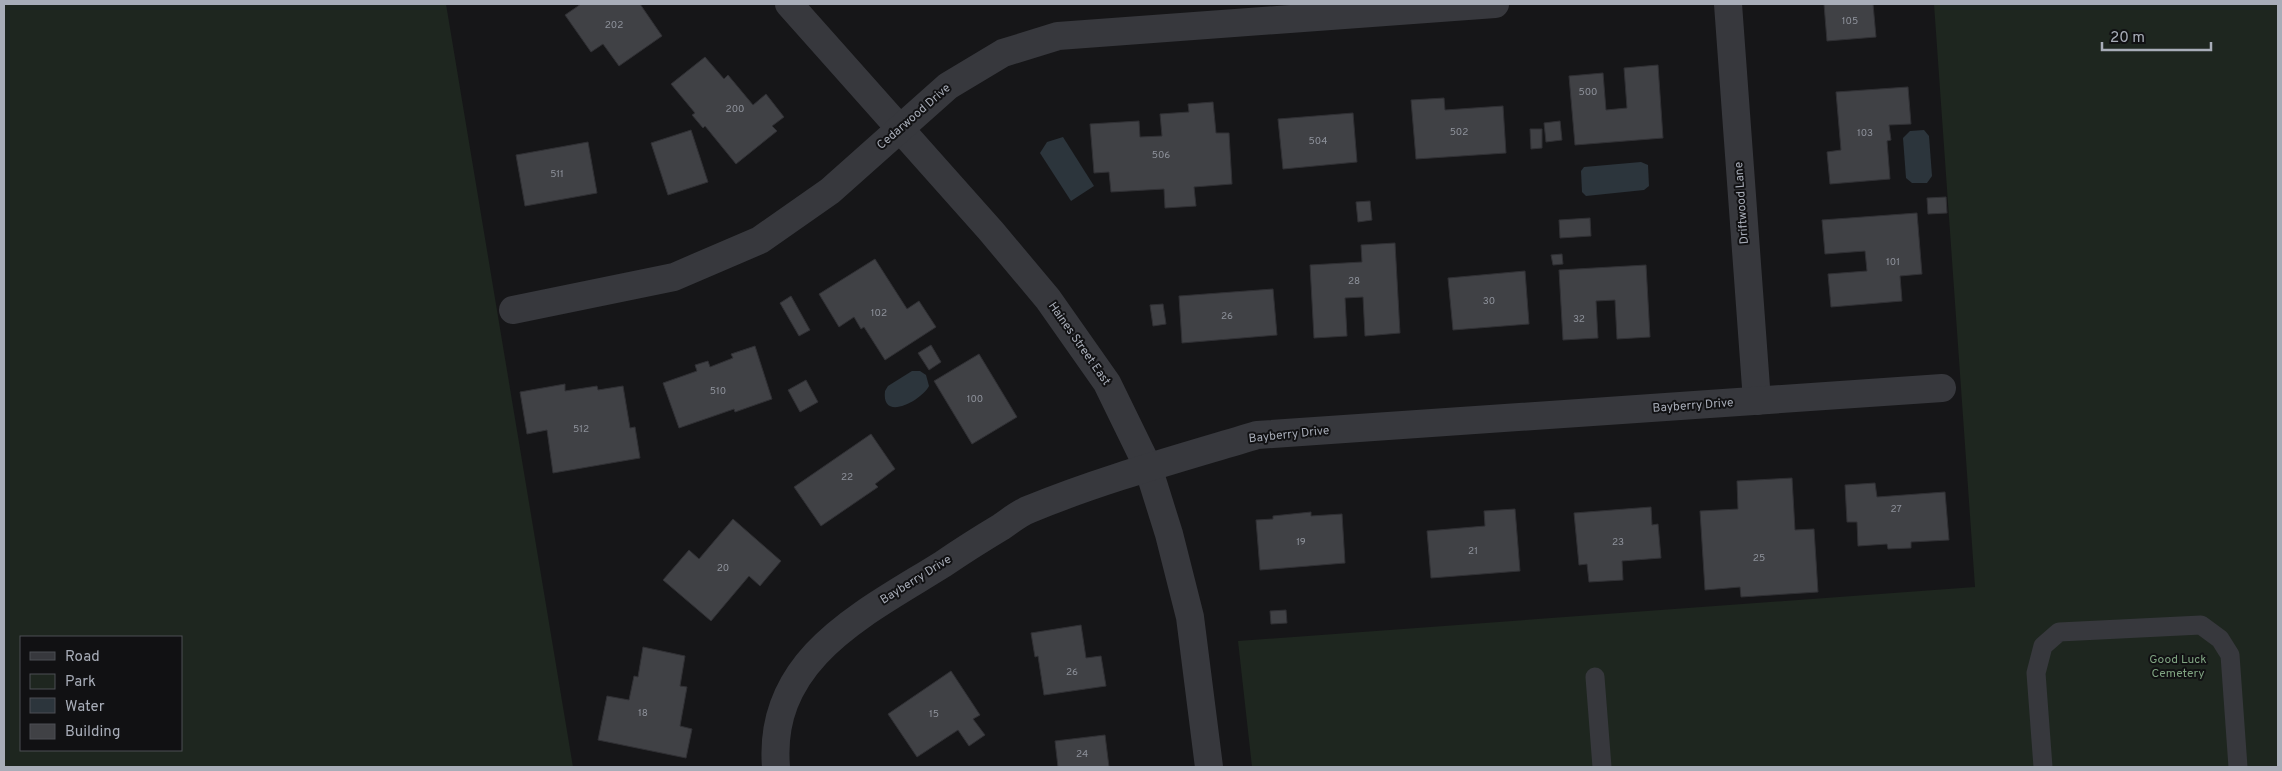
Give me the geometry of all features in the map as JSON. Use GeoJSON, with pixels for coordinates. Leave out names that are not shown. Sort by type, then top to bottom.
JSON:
{"type":"FeatureCollection","features":[{"type":"Feature","properties":{"kind":"street","name":"Haines Street East"},"geometry":{"type":"LineString","coordinates":[[788,4],[991,231],[1048,300],[1107,383],[1148,467],[1169,534],[1190,616],[1209,767]]}},
{"type":"Feature","properties":{"kind":"street","name":"Cedarwood Drive"},"geometry":{"type":"LineString","coordinates":[[513,310],[674,277],[760,240],[830,191],[948,86],[1003,54],[1058,36],[1495,4]]}},
{"type":"Feature","properties":{"kind":"street","name":"Driftwood Lane"},"geometry":{"type":"LineString","coordinates":[[1728,4],[1757,401]]}},
{"type":"Feature","properties":{"kind":"street","name":"Bayberry Drive"},"geometry":{"type":"LineString","coordinates":[[776,767],[775,751],[783,708],[794,680],[815,654],[849,623],[1028,510],[1148,467],[1257,435],[1942,388]]}},
{"type":"Feature","properties":{"kind":"lane"},"geometry":{"type":"LineString","coordinates":[[2043,767],[2036,674],[2043,646],[2059,632],[2202,625],[2220,639],[2230,654],[2238,767]]}},
{"type":"Feature","properties":{"kind":"lane"},"geometry":{"type":"LineString","coordinates":[[1595,677],[1602,767]]}},
{"type":"Feature","properties":{"kind":"green space"},"geometry":{"type":"Polygon","coordinates":[[[4,4],[446,4],[573,767],[4,767],[4,4]]]}},
{"type":"Feature","properties":{"kind":"green space","name":"Good Luck Cemetery"},"geometry":{"type":"Polygon","coordinates":[[[1934,4],[2278,4],[2278,767],[1252,767],[1238,641],[1975,587],[1934,4]]]}},
{"type":"Feature","properties":{"kind":"water"},"geometry":{"type":"Polygon","coordinates":[[[1924,130],[1929,136],[1932,176],[1927,183],[1912,183],[1906,178],[1903,138],[1910,131],[1924,130]]]}},
{"type":"Feature","properties":{"kind":"water"},"geometry":{"type":"Polygon","coordinates":[[[1063,137],[1094,186],[1071,201],[1040,153],[1047,142],[1063,137]]]}},
{"type":"Feature","properties":{"kind":"water"},"geometry":{"type":"Polygon","coordinates":[[[1641,162],[1648,165],[1649,186],[1644,190],[1586,196],[1582,192],[1581,171],[1584,167],[1641,162]]]}},
{"type":"Feature","properties":{"kind":"water"},"geometry":{"type":"Polygon","coordinates":[[[912,371],[920,371],[926,375],[929,386],[919,397],[903,406],[889,406],[885,401],[885,391],[888,386],[912,371]]]}},
{"type":"Feature","properties":{"kind":"building"},"geometry":{"type":"Polygon","coordinates":[[[581,4],[640,4],[662,36],[619,66],[603,44],[591,52],[565,15],[581,4]]]}},
{"type":"Feature","properties":{"kind":"building"},"geometry":{"type":"Polygon","coordinates":[[[1824,4],[1873,4],[1876,37],[1827,41],[1824,4]]]}},
{"type":"Feature","properties":{"kind":"building"},"geometry":{"type":"Polygon","coordinates":[[[705,57],[724,79],[728,75],[753,105],[766,94],[784,117],[772,126],[777,131],[736,164],[705,126],[703,128],[692,115],[695,113],[671,84],[705,57]]]}},
{"type":"Feature","properties":{"kind":"building"},"geometry":{"type":"Polygon","coordinates":[[[1658,65],[1663,138],[1575,145],[1569,76],[1603,73],[1606,110],[1627,108],[1624,68],[1658,65]]]}},
{"type":"Feature","properties":{"kind":"building"},"geometry":{"type":"Polygon","coordinates":[[[1908,87],[1911,124],[1889,125],[1891,140],[1887,141],[1890,179],[1830,184],[1827,152],[1841,150],[1836,92],[1908,87]]]}},
{"type":"Feature","properties":{"kind":"building"},"geometry":{"type":"Polygon","coordinates":[[[1444,98],[1445,110],[1503,106],[1506,153],[1416,159],[1411,100],[1444,98]]]}},
{"type":"Feature","properties":{"kind":"building"},"geometry":{"type":"Polygon","coordinates":[[[1213,102],[1216,133],[1229,133],[1232,184],[1194,187],[1196,206],[1165,208],[1164,189],[1111,192],[1109,172],[1094,173],[1090,124],[1139,121],[1140,137],[1162,136],[1160,114],[1189,112],[1188,104],[1213,102]]]}},
{"type":"Feature","properties":{"kind":"building"},"geometry":{"type":"Polygon","coordinates":[[[1353,113],[1357,162],[1283,169],[1278,119],[1353,113]]]}},
{"type":"Feature","properties":{"kind":"building"},"geometry":{"type":"Polygon","coordinates":[[[1560,121],[1562,140],[1546,142],[1544,123],[1560,121]]]}},
{"type":"Feature","properties":{"kind":"building"},"geometry":{"type":"Polygon","coordinates":[[[1530,129],[1542,129],[1542,148],[1531,149],[1530,129]]]}},
{"type":"Feature","properties":{"kind":"building"},"geometry":{"type":"Polygon","coordinates":[[[691,130],[708,182],[668,195],[651,143],[691,130]]]}},
{"type":"Feature","properties":{"kind":"building"},"geometry":{"type":"Polygon","coordinates":[[[588,142],[597,193],[525,206],[516,155],[588,142]]]}},
{"type":"Feature","properties":{"kind":"building"},"geometry":{"type":"Polygon","coordinates":[[[1946,197],[1947,213],[1928,214],[1927,198],[1946,197]]]}},
{"type":"Feature","properties":{"kind":"building"},"geometry":{"type":"Polygon","coordinates":[[[1370,201],[1372,220],[1358,222],[1356,202],[1370,201]]]}},
{"type":"Feature","properties":{"kind":"building"},"geometry":{"type":"Polygon","coordinates":[[[1917,213],[1922,274],[1900,276],[1902,301],[1831,307],[1828,274],[1867,271],[1865,251],[1825,254],[1822,220],[1917,213]]]}},
{"type":"Feature","properties":{"kind":"building"},"geometry":{"type":"Polygon","coordinates":[[[1590,218],[1591,236],[1560,238],[1559,220],[1590,218]]]}},
{"type":"Feature","properties":{"kind":"building"},"geometry":{"type":"Polygon","coordinates":[[[1395,243],[1400,333],[1365,336],[1363,297],[1345,298],[1347,336],[1314,338],[1310,265],[1362,262],[1361,245],[1395,243]]]}},
{"type":"Feature","properties":{"kind":"building"},"geometry":{"type":"Polygon","coordinates":[[[1562,254],[1563,264],[1553,265],[1551,255],[1562,254]]]}},
{"type":"Feature","properties":{"kind":"building"},"geometry":{"type":"Polygon","coordinates":[[[875,259],[907,309],[919,301],[936,327],[885,360],[864,327],[861,329],[854,317],[839,327],[819,294],[875,259]]]}},
{"type":"Feature","properties":{"kind":"building"},"geometry":{"type":"Polygon","coordinates":[[[1646,265],[1650,337],[1617,339],[1615,300],[1596,301],[1598,338],[1563,340],[1559,270],[1646,265]]]}},
{"type":"Feature","properties":{"kind":"building"},"geometry":{"type":"Polygon","coordinates":[[[1525,271],[1529,324],[1453,330],[1448,278],[1525,271]]]}},
{"type":"Feature","properties":{"kind":"building"},"geometry":{"type":"Polygon","coordinates":[[[1273,289],[1277,335],[1182,343],[1179,296],[1273,289]]]}},
{"type":"Feature","properties":{"kind":"building"},"geometry":{"type":"Polygon","coordinates":[[[791,296],[810,330],[799,336],[780,303],[791,296]]]}},
{"type":"Feature","properties":{"kind":"building"},"geometry":{"type":"Polygon","coordinates":[[[1163,304],[1166,324],[1153,326],[1150,305],[1163,304]]]}},
{"type":"Feature","properties":{"kind":"building"},"geometry":{"type":"Polygon","coordinates":[[[931,345],[941,362],[929,370],[918,353],[931,345]]]}},
{"type":"Feature","properties":{"kind":"building"},"geometry":{"type":"Polygon","coordinates":[[[755,346],[772,399],[735,412],[734,409],[679,428],[663,383],[697,371],[695,365],[708,361],[710,367],[733,358],[731,354],[755,346]]]}},
{"type":"Feature","properties":{"kind":"building"},"geometry":{"type":"Polygon","coordinates":[[[979,354],[1017,417],[972,444],[934,381],[979,354]]]}},
{"type":"Feature","properties":{"kind":"building"},"geometry":{"type":"Polygon","coordinates":[[[806,380],[818,402],[800,412],[788,390],[806,380]]]}},
{"type":"Feature","properties":{"kind":"building"},"geometry":{"type":"Polygon","coordinates":[[[565,384],[565,391],[597,386],[598,390],[623,386],[630,428],[635,427],[640,458],[553,473],[547,430],[527,434],[520,392],[565,384]]]}},
{"type":"Feature","properties":{"kind":"building"},"geometry":{"type":"Polygon","coordinates":[[[871,434],[895,469],[875,484],[878,487],[821,526],[794,487],[871,434]]]}},
{"type":"Feature","properties":{"kind":"building"},"geometry":{"type":"Polygon","coordinates":[[[1792,478],[1795,530],[1814,529],[1818,592],[1741,597],[1740,587],[1705,590],[1700,511],[1738,509],[1737,481],[1792,478]]]}},
{"type":"Feature","properties":{"kind":"building"},"geometry":{"type":"Polygon","coordinates":[[[1875,483],[1877,497],[1945,492],[1949,540],[1911,542],[1911,548],[1888,549],[1887,544],[1858,546],[1857,522],[1847,522],[1845,485],[1875,483]]]}},
{"type":"Feature","properties":{"kind":"building"},"geometry":{"type":"Polygon","coordinates":[[[1651,507],[1652,525],[1658,524],[1661,558],[1622,561],[1623,580],[1589,582],[1587,564],[1579,565],[1574,513],[1651,507]]]}},
{"type":"Feature","properties":{"kind":"building"},"geometry":{"type":"Polygon","coordinates":[[[1515,509],[1520,571],[1431,578],[1427,531],[1485,526],[1484,511],[1515,509]]]}},
{"type":"Feature","properties":{"kind":"building"},"geometry":{"type":"Polygon","coordinates":[[[1311,512],[1311,516],[1342,514],[1345,563],[1260,570],[1256,520],[1273,519],[1273,516],[1311,512]]]}},
{"type":"Feature","properties":{"kind":"building"},"geometry":{"type":"Polygon","coordinates":[[[733,519],[781,561],[760,586],[749,576],[711,621],[663,580],[689,550],[699,559],[733,519]]]}},
{"type":"Feature","properties":{"kind":"building"},"geometry":{"type":"Polygon","coordinates":[[[1286,610],[1287,623],[1271,624],[1270,611],[1286,610]]]}},
{"type":"Feature","properties":{"kind":"building"},"geometry":{"type":"Polygon","coordinates":[[[1081,625],[1086,658],[1101,656],[1106,686],[1044,695],[1038,656],[1035,657],[1031,633],[1081,625]]]}},
{"type":"Feature","properties":{"kind":"building"},"geometry":{"type":"Polygon","coordinates":[[[643,647],[685,656],[680,686],[687,687],[680,726],[692,729],[686,758],[598,740],[607,696],[629,700],[634,676],[638,677],[643,647]]]}},
{"type":"Feature","properties":{"kind":"building"},"geometry":{"type":"Polygon","coordinates":[[[951,671],[980,715],[973,719],[985,735],[969,746],[958,730],[917,757],[888,714],[951,671]]]}},
{"type":"Feature","properties":{"kind":"building"},"geometry":{"type":"Polygon","coordinates":[[[1105,735],[1109,767],[1058,767],[1055,741],[1105,735]]]}}]}
